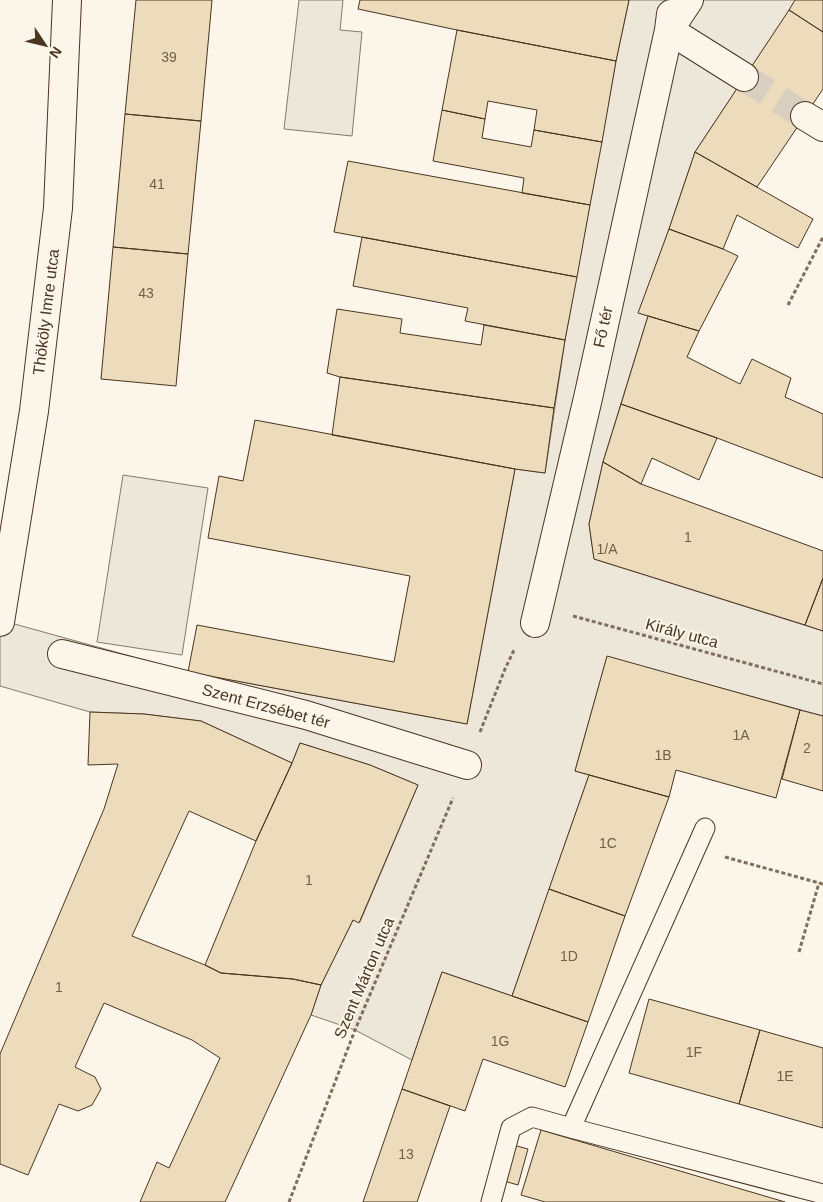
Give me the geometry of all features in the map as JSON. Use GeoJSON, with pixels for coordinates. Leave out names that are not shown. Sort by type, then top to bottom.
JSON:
{"type":"FeatureCollection","features":[{"type":"Feature","properties":{"kind":"street","name":"Thököly Imre utca"},"geometry":{"type":"LineString","coordinates":[[0,622],[34,411],[58,208],[67,0]]}},
{"type":"Feature","properties":{"kind":"street","name":"Fő tér"},"geometry":{"type":"LineString","coordinates":[[535,623],[590,388],[669,30],[672,0]]}},
{"type":"Feature","properties":{"kind":"street","name":"Fő tér"},"geometry":{"type":"LineString","coordinates":[[669,30],[689,0]]}},
{"type":"Feature","properties":{"kind":"street"},"geometry":{"type":"LineString","coordinates":[[669,30],[744,77]]}},
{"type":"Feature","properties":{"kind":"street","name":"Szent Erzsébet tér"},"geometry":{"type":"LineString","coordinates":[[62,654],[306,715],[467,765]]}},
{"type":"Feature","properties":{"kind":"lane"},"geometry":{"type":"LineString","coordinates":[[571,1128],[705,828]]}},
{"type":"Feature","properties":{"kind":"lane"},"geometry":{"type":"LineString","coordinates":[[491,1202],[511,1128],[532,1116],[823,1194]]}},
{"type":"Feature","properties":{"kind":"path"},"geometry":{"type":"LineString","coordinates":[[788,305],[823,237]]}},
{"type":"Feature","properties":{"kind":"path","name":"Király utca"},"geometry":{"type":"LineString","coordinates":[[535,623],[556,616],[570,615],[823,684]]}},
{"type":"Feature","properties":{"kind":"path"},"geometry":{"type":"LineString","coordinates":[[481,730],[516,646],[535,623]]}},
{"type":"Feature","properties":{"kind":"path","name":"Szent Márton utca"},"geometry":{"type":"LineString","coordinates":[[289,1202],[355,1030],[467,765]]}},
{"type":"Feature","properties":{"kind":"path"},"geometry":{"type":"LineString","coordinates":[[696,849],[821,884],[798,952]]}},
{"type":"Feature","properties":{"kind":"shaded area"},"geometry":{"type":"Polygon","coordinates":[[[299,0],[343,0],[340,30],[362,32],[352,136],[284,129],[299,0]]]}},
{"type":"Feature","properties":{"kind":"shaded area"},"geometry":{"type":"Polygon","coordinates":[[[629,0],[796,0],[695,152],[639,313],[648,316],[603,462],[589,524],[594,559],[823,631],[823,716],[607,657],[575,771],[589,775],[512,996],[442,972],[412,1060],[355,1030],[311,1015],[321,985],[353,920],[360,922],[418,785],[370,765],[300,743],[292,763],[201,721],[144,714],[90,712],[0,686],[0,620],[188,672],[467,724],[515,469],[545,473],[565,340],[629,0]]]}},
{"type":"Feature","properties":{"kind":"shaded area"},"geometry":{"type":"Polygon","coordinates":[[[123,475],[208,488],[182,655],[97,642],[123,475]]]}},
{"type":"Feature","properties":{"kind":"building"},"geometry":{"type":"Polygon","coordinates":[[[136,0],[212,0],[201,121],[125,114],[136,0]]]}},
{"type":"Feature","properties":{"kind":"building"},"geometry":{"type":"Polygon","coordinates":[[[360,0],[629,0],[616,61],[358,9],[360,0]]]}},
{"type":"Feature","properties":{"kind":"building"},"geometry":{"type":"Polygon","coordinates":[[[795,0],[823,0],[823,32],[789,10],[795,0]]]}},
{"type":"Feature","properties":{"kind":"building"},"geometry":{"type":"Polygon","coordinates":[[[789,10],[823,32],[823,89],[757,187],[695,152],[789,10]]]}},
{"type":"Feature","properties":{"kind":"building"},"geometry":{"type":"Polygon","coordinates":[[[457,30],[616,61],[602,142],[534,130],[537,110],[488,101],[485,119],[442,110],[457,30]]]}},
{"type":"Feature","properties":{"kind":"building"},"geometry":{"type":"Polygon","coordinates":[[[442,110],[485,119],[482,138],[531,147],[534,130],[602,142],[590,205],[522,193],[524,178],[433,161],[442,110]]]}},
{"type":"Feature","properties":{"kind":"building"},"geometry":{"type":"Polygon","coordinates":[[[125,114],[201,121],[188,254],[113,247],[125,114]]]}},
{"type":"Feature","properties":{"kind":"building"},"geometry":{"type":"Polygon","coordinates":[[[695,152],[813,219],[798,248],[737,215],[723,249],[669,229],[695,152]]]}},
{"type":"Feature","properties":{"kind":"building"},"geometry":{"type":"Polygon","coordinates":[[[348,161],[590,205],[577,277],[334,232],[348,161]]]}},
{"type":"Feature","properties":{"kind":"building"},"geometry":{"type":"Polygon","coordinates":[[[669,229],[738,256],[699,331],[638,313],[669,229]]]}},
{"type":"Feature","properties":{"kind":"building"},"geometry":{"type":"Polygon","coordinates":[[[362,237],[577,277],[565,340],[465,321],[468,308],[353,286],[362,237]]]}},
{"type":"Feature","properties":{"kind":"building"},"geometry":{"type":"Polygon","coordinates":[[[113,247],[188,254],[176,386],[101,379],[113,247]]]}},
{"type":"Feature","properties":{"kind":"building"},"geometry":{"type":"Polygon","coordinates":[[[337,309],[402,319],[400,333],[481,345],[484,325],[565,340],[554,408],[340,377],[327,373],[337,309]]]}},
{"type":"Feature","properties":{"kind":"building"},"geometry":{"type":"Polygon","coordinates":[[[648,316],[699,331],[687,357],[740,384],[752,359],[791,378],[785,397],[823,414],[823,478],[621,404],[648,316]]]}},
{"type":"Feature","properties":{"kind":"building"},"geometry":{"type":"Polygon","coordinates":[[[340,377],[554,408],[545,473],[332,435],[340,377]]]}},
{"type":"Feature","properties":{"kind":"building"},"geometry":{"type":"Polygon","coordinates":[[[621,404],[717,438],[699,480],[652,458],[641,484],[603,462],[621,404]]]}},
{"type":"Feature","properties":{"kind":"building"},"geometry":{"type":"Polygon","coordinates":[[[255,420],[515,469],[467,724],[188,672],[197,625],[394,662],[410,576],[208,538],[219,476],[243,481],[255,420]]]}},
{"type":"Feature","properties":{"kind":"building"},"geometry":{"type":"Polygon","coordinates":[[[603,462],[641,484],[823,551],[823,578],[805,625],[594,559],[589,524],[603,462]]]}},
{"type":"Feature","properties":{"kind":"building"},"geometry":{"type":"Polygon","coordinates":[[[823,578],[823,631],[805,625],[823,578]]]}},
{"type":"Feature","properties":{"kind":"building"},"geometry":{"type":"Polygon","coordinates":[[[607,656],[800,710],[776,798],[676,770],[669,797],[575,771],[607,656]]]}},
{"type":"Feature","properties":{"kind":"building"},"geometry":{"type":"Polygon","coordinates":[[[800,710],[823,716],[823,791],[782,779],[800,710]]]}},
{"type":"Feature","properties":{"kind":"building"},"geometry":{"type":"Polygon","coordinates":[[[90,712],[144,714],[201,721],[292,763],[256,841],[189,811],[132,936],[221,973],[293,979],[321,985],[311,1015],[225,1202],[140,1202],[157,1162],[169,1168],[220,1058],[192,1040],[104,1003],[75,1067],[95,1077],[101,1089],[92,1105],[78,1111],[59,1104],[28,1175],[0,1164],[0,1054],[104,809],[118,764],[88,765],[90,712]]]}},
{"type":"Feature","properties":{"kind":"building"},"geometry":{"type":"Polygon","coordinates":[[[300,743],[370,765],[418,785],[359,923],[353,920],[321,985],[293,979],[221,973],[205,965],[256,841],[300,743]]]}},
{"type":"Feature","properties":{"kind":"building"},"geometry":{"type":"Polygon","coordinates":[[[589,775],[669,797],[625,916],[549,889],[589,775]]]}},
{"type":"Feature","properties":{"kind":"building"},"geometry":{"type":"Polygon","coordinates":[[[549,889],[625,916],[588,1022],[512,996],[549,889]]]}},
{"type":"Feature","properties":{"kind":"building"},"geometry":{"type":"Polygon","coordinates":[[[442,972],[588,1022],[565,1087],[483,1059],[465,1111],[402,1089],[442,972]]]}},
{"type":"Feature","properties":{"kind":"building"},"geometry":{"type":"Polygon","coordinates":[[[649,999],[760,1030],[739,1104],[629,1073],[649,999]]]}},
{"type":"Feature","properties":{"kind":"building"},"geometry":{"type":"Polygon","coordinates":[[[760,1030],[823,1048],[823,1128],[739,1104],[760,1030]]]}},
{"type":"Feature","properties":{"kind":"building"},"geometry":{"type":"Polygon","coordinates":[[[402,1089],[450,1106],[417,1202],[363,1202],[402,1089]]]}},
{"type":"Feature","properties":{"kind":"building"},"geometry":{"type":"Polygon","coordinates":[[[541,1130],[785,1202],[545,1202],[521,1195],[541,1130]]]}},
{"type":"Feature","properties":{"kind":"building"},"geometry":{"type":"Polygon","coordinates":[[[513,1145],[528,1149],[518,1185],[504,1181],[513,1145]]]}},
{"type":"Feature","properties":{"kind":"tunnel"},"geometry":{"type":"LineString","coordinates":[[744,77],[805,116]]}}]}
